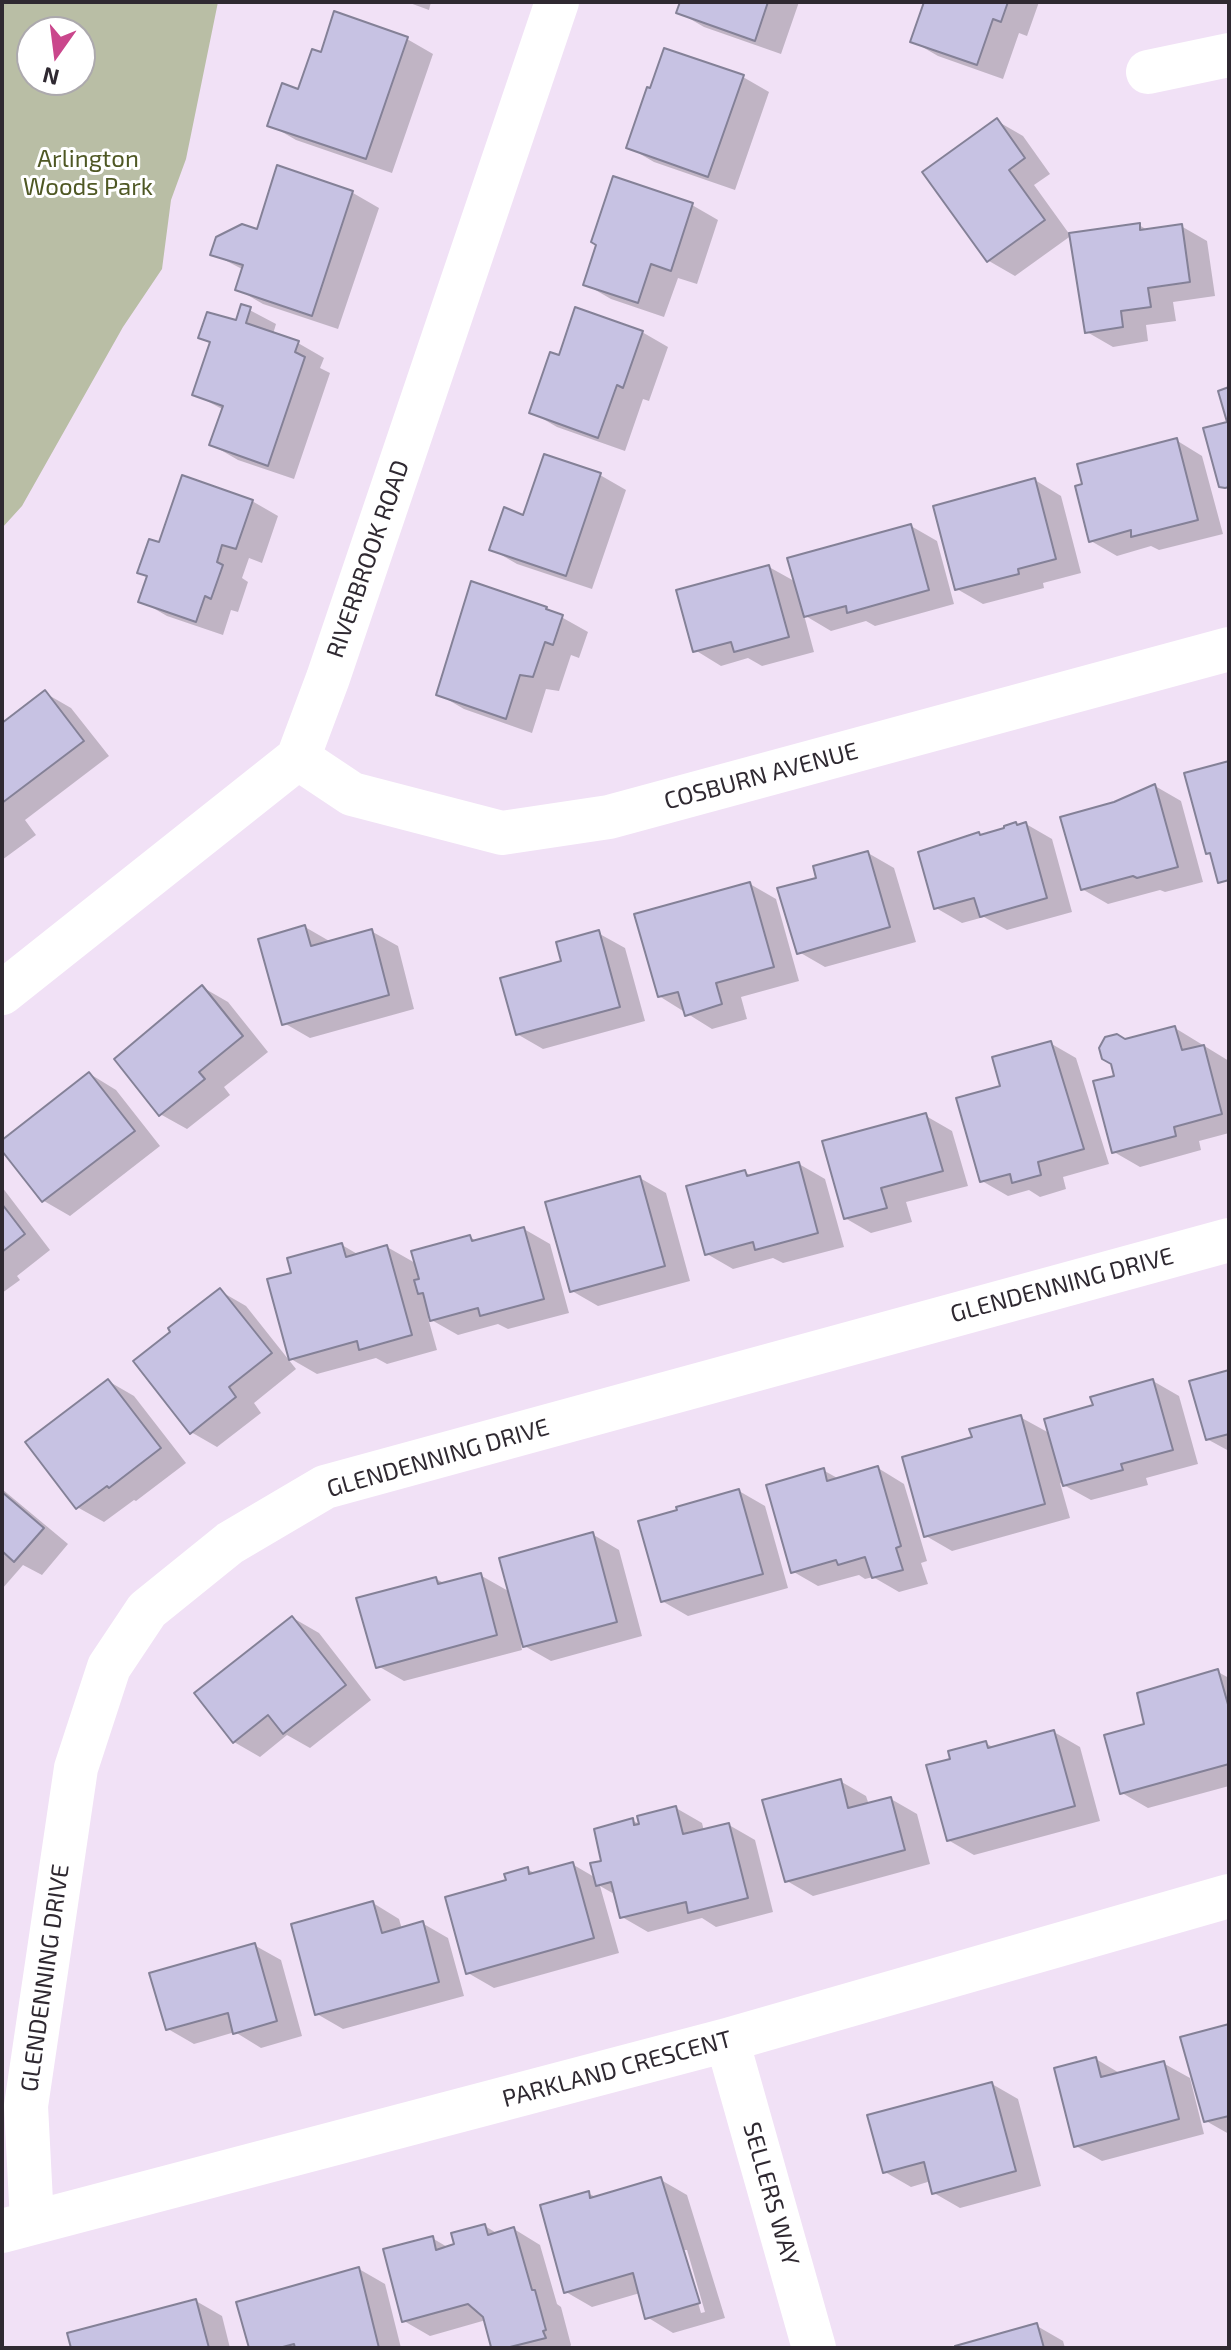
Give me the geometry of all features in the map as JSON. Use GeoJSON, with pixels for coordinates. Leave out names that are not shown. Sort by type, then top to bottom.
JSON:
{"type":"FeatureCollection","features":[{"type":"Feature","properties":{"kind":"street","name":"RIVERBROOK ROAD"},"geometry":{"type":"LineString","coordinates":[[298,758],[333,664],[557,2]]}},
{"type":"Feature","properties":{"kind":"street"},"geometry":{"type":"LineString","coordinates":[[1148,72],[1229,55]]}},
{"type":"Feature","properties":{"kind":"street","name":"COSBURN AVENUE"},"geometry":{"type":"LineString","coordinates":[[298,758],[352,794],[502,833],[609,817],[1229,649]]}},
{"type":"Feature","properties":{"kind":"street"},"geometry":{"type":"LineString","coordinates":[[2,993],[298,758]]}},
{"type":"Feature","properties":{"kind":"street","name":"GLENDENNING DRIVE"},"geometry":{"type":"LineString","coordinates":[[17,2226],[26,2106],[76,1768],[109,1667],[147,1610],[230,1543],[325,1487],[1229,1240]]}},
{"type":"Feature","properties":{"kind":"street","name":"PARKLAND CRESCENT"},"geometry":{"type":"LineString","coordinates":[[17,2226],[727,2040],[1229,1896]]}},
{"type":"Feature","properties":{"kind":"street","name":"SELLERS WAY"},"geometry":{"type":"LineString","coordinates":[[727,2040],[814,2348]]}},
{"type":"Feature","properties":{"kind":"green space","name":"Arlington Woods Park"},"geometry":{"type":"Polygon","coordinates":[[[2,2],[218,2],[186,159],[171,200],[162,269],[123,327],[22,506],[2,528],[2,2]]]}},
{"type":"Feature","properties":{"kind":"building"},"geometry":{"type":"Polygon","coordinates":[[[680,2],[768,2],[755,41],[676,13],[680,2]]]}},
{"type":"Feature","properties":{"kind":"building"},"geometry":{"type":"Polygon","coordinates":[[[924,2],[1008,2],[1001,22],[993,19],[977,65],[910,42],[924,2]]]}},
{"type":"Feature","properties":{"kind":"building"},"geometry":{"type":"Polygon","coordinates":[[[334,11],[408,37],[366,159],[267,126],[282,83],[298,89],[312,49],[321,52],[334,11]]]}},
{"type":"Feature","properties":{"kind":"building"},"geometry":{"type":"Polygon","coordinates":[[[664,48],[744,75],[708,177],[626,148],[664,48]]]}},
{"type":"Feature","properties":{"kind":"building"},"geometry":{"type":"Polygon","coordinates":[[[997,118],[1025,158],[1009,170],[1045,220],[987,262],[922,172],[997,118]]]}},
{"type":"Feature","properties":{"kind":"building"},"geometry":{"type":"Polygon","coordinates":[[[277,165],[353,191],[312,316],[235,290],[243,265],[210,255],[216,237],[242,224],[257,229],[277,165]]]}},
{"type":"Feature","properties":{"kind":"building"},"geometry":{"type":"Polygon","coordinates":[[[613,176],[693,203],[671,271],[651,264],[638,303],[583,285],[596,245],[591,242],[613,176]]]}},
{"type":"Feature","properties":{"kind":"building"},"geometry":{"type":"Polygon","coordinates":[[[1140,223],[1140,230],[1182,224],[1190,282],[1148,288],[1151,307],[1121,311],[1123,327],[1085,333],[1069,233],[1140,223]]]}},
{"type":"Feature","properties":{"kind":"building"},"geometry":{"type":"Polygon","coordinates":[[[241,304],[251,307],[246,323],[299,341],[295,352],[305,357],[268,466],[209,445],[223,406],[192,395],[210,342],[198,338],[207,312],[236,320],[241,304]]]}},
{"type":"Feature","properties":{"kind":"building"},"geometry":{"type":"Polygon","coordinates":[[[575,307],[643,331],[623,388],[617,385],[598,438],[529,413],[550,352],[559,355],[575,307]]]}},
{"type":"Feature","properties":{"kind":"building"},"geometry":{"type":"Polygon","coordinates":[[[1229,387],[1229,487],[1225,488],[1219,487],[1203,428],[1227,422],[1218,391],[1229,387]]]}},
{"type":"Feature","properties":{"kind":"building"},"geometry":{"type":"Polygon","coordinates":[[[1177,438],[1198,520],[1131,537],[1131,530],[1089,542],[1075,486],[1082,484],[1077,464],[1177,438]]]}},
{"type":"Feature","properties":{"kind":"building"},"geometry":{"type":"Polygon","coordinates":[[[544,454],[601,473],[566,576],[489,550],[504,507],[523,515],[544,454]]]}},
{"type":"Feature","properties":{"kind":"building"},"geometry":{"type":"Polygon","coordinates":[[[182,475],[253,500],[236,549],[222,545],[217,562],[223,565],[211,599],[205,596],[196,622],[138,602],[147,576],[137,573],[149,539],[159,542],[182,475]]]}},
{"type":"Feature","properties":{"kind":"building"},"geometry":{"type":"Polygon","coordinates":[[[1035,478],[1056,559],[1018,569],[1019,574],[955,590],[933,506],[1035,478]]]}},
{"type":"Feature","properties":{"kind":"building"},"geometry":{"type":"Polygon","coordinates":[[[911,524],[929,590],[847,613],[846,606],[804,617],[787,558],[911,524]]]}},
{"type":"Feature","properties":{"kind":"building"},"geometry":{"type":"Polygon","coordinates":[[[769,565],[789,637],[734,652],[731,642],[693,652],[676,590],[769,565]]]}},
{"type":"Feature","properties":{"kind":"building"},"geometry":{"type":"Polygon","coordinates":[[[471,581],[563,615],[553,645],[545,642],[533,677],[520,675],[506,719],[436,695],[471,581]]]}},
{"type":"Feature","properties":{"kind":"building"},"geometry":{"type":"Polygon","coordinates":[[[45,690],[84,741],[2,803],[2,723],[45,690]]]}},
{"type":"Feature","properties":{"kind":"building"},"geometry":{"type":"Polygon","coordinates":[[[1229,761],[1229,880],[1218,883],[1210,853],[1206,854],[1184,773],[1229,761]]]}},
{"type":"Feature","properties":{"kind":"building"},"geometry":{"type":"Polygon","coordinates":[[[1155,784],[1178,867],[1081,890],[1060,817],[1114,802],[1155,784]]]}},
{"type":"Feature","properties":{"kind":"building"},"geometry":{"type":"Polygon","coordinates":[[[1016,822],[1017,825],[1026,822],[1047,898],[980,917],[974,898],[934,909],[918,852],[1016,822]]]}},
{"type":"Feature","properties":{"kind":"building"},"geometry":{"type":"Polygon","coordinates":[[[868,851],[890,927],[797,954],[777,888],[816,878],[813,866],[868,851]]]}},
{"type":"Feature","properties":{"kind":"building"},"geometry":{"type":"Polygon","coordinates":[[[750,882],[774,967],[716,983],[722,1004],[685,1016],[678,992],[658,997],[634,914],[750,882]]]}},
{"type":"Feature","properties":{"kind":"building"},"geometry":{"type":"Polygon","coordinates":[[[305,925],[311,946],[372,929],[389,995],[282,1025],[258,939],[305,925]]]}},
{"type":"Feature","properties":{"kind":"building"},"geometry":{"type":"Polygon","coordinates":[[[599,930],[620,1007],[516,1035],[500,978],[561,961],[556,942],[599,930]]]}},
{"type":"Feature","properties":{"kind":"building"},"geometry":{"type":"Polygon","coordinates":[[[202,985],[243,1036],[199,1072],[205,1079],[159,1116],[114,1059],[202,985]]]}},
{"type":"Feature","properties":{"kind":"building"},"geometry":{"type":"Polygon","coordinates":[[[1175,1026],[1182,1050],[1204,1045],[1222,1114],[1174,1127],[1176,1136],[1112,1153],[1093,1081],[1114,1076],[1111,1064],[1102,1059],[1099,1048],[1105,1037],[1117,1034],[1125,1039],[1175,1026]]]}},
{"type":"Feature","properties":{"kind":"building"},"geometry":{"type":"Polygon","coordinates":[[[1051,1041],[1084,1149],[1038,1162],[1041,1175],[1012,1183],[1010,1174],[980,1182],[956,1098],[1000,1086],[992,1057],[1051,1041]]]}},
{"type":"Feature","properties":{"kind":"building"},"geometry":{"type":"Polygon","coordinates":[[[89,1072],[135,1131],[42,1202],[2,1151],[2,1140],[89,1072]]]}},
{"type":"Feature","properties":{"kind":"building"},"geometry":{"type":"Polygon","coordinates":[[[926,1113],[943,1171],[881,1188],[887,1208],[844,1219],[822,1141],[926,1113]]]}},
{"type":"Feature","properties":{"kind":"building"},"geometry":{"type":"Polygon","coordinates":[[[799,1162],[818,1233],[755,1250],[753,1242],[705,1255],[686,1186],[745,1170],[747,1176],[799,1162]]]}},
{"type":"Feature","properties":{"kind":"building"},"geometry":{"type":"Polygon","coordinates":[[[640,1176],[665,1266],[570,1292],[545,1202],[640,1176]]]}},
{"type":"Feature","properties":{"kind":"building"},"geometry":{"type":"Polygon","coordinates":[[[2,1204],[25,1234],[2,1252],[2,1204]]]}},
{"type":"Feature","properties":{"kind":"building"},"geometry":{"type":"Polygon","coordinates":[[[524,1227],[544,1299],[480,1316],[478,1308],[430,1321],[423,1293],[418,1294],[414,1280],[419,1279],[411,1251],[470,1235],[472,1241],[524,1227]]]}},
{"type":"Feature","properties":{"kind":"building"},"geometry":{"type":"Polygon","coordinates":[[[342,1243],[346,1257],[387,1245],[412,1335],[359,1350],[357,1341],[289,1360],[267,1279],[291,1273],[287,1258],[342,1243]]]}},
{"type":"Feature","properties":{"kind":"building"},"geometry":{"type":"Polygon","coordinates":[[[220,1288],[272,1353],[229,1387],[236,1397],[190,1434],[133,1361],[170,1332],[168,1328],[220,1288]]]}},
{"type":"Feature","properties":{"kind":"building"},"geometry":{"type":"Polygon","coordinates":[[[1229,1370],[1229,1434],[1206,1440],[1189,1381],[1229,1370]]]}},
{"type":"Feature","properties":{"kind":"building"},"geometry":{"type":"Polygon","coordinates":[[[108,1379],[161,1448],[76,1509],[25,1442],[108,1379]]]}},
{"type":"Feature","properties":{"kind":"building"},"geometry":{"type":"Polygon","coordinates":[[[1153,1379],[1173,1450],[1121,1464],[1123,1470],[1063,1486],[1044,1419],[1093,1405],[1090,1397],[1153,1379]]]}},
{"type":"Feature","properties":{"kind":"building"},"geometry":{"type":"Polygon","coordinates":[[[1021,1415],[1045,1504],[924,1537],[902,1457],[972,1437],[969,1429],[1021,1415]]]}},
{"type":"Feature","properties":{"kind":"building"},"geometry":{"type":"Polygon","coordinates":[[[878,1466],[901,1546],[896,1548],[903,1570],[872,1578],[865,1557],[838,1565],[836,1560],[791,1573],[766,1485],[824,1468],[827,1481],[878,1466]]]}},
{"type":"Feature","properties":{"kind":"building"},"geometry":{"type":"Polygon","coordinates":[[[739,1489],[763,1574],[661,1602],[638,1521],[739,1489]]]}},
{"type":"Feature","properties":{"kind":"building"},"geometry":{"type":"Polygon","coordinates":[[[2,1492],[44,1528],[14,1562],[2,1551],[2,1492]]]}},
{"type":"Feature","properties":{"kind":"building"},"geometry":{"type":"Polygon","coordinates":[[[593,1532],[617,1622],[523,1647],[499,1558],[593,1532]]]}},
{"type":"Feature","properties":{"kind":"building"},"geometry":{"type":"Polygon","coordinates":[[[481,1573],[497,1635],[376,1668],[356,1598],[436,1577],[438,1584],[481,1573]]]}},
{"type":"Feature","properties":{"kind":"building"},"geometry":{"type":"Polygon","coordinates":[[[292,1616],[346,1685],[283,1734],[268,1715],[233,1743],[194,1693],[292,1616]]]}},
{"type":"Feature","properties":{"kind":"building"},"geometry":{"type":"Polygon","coordinates":[[[1218,1669],[1229,1708],[1229,1764],[1120,1794],[1104,1735],[1144,1724],[1137,1693],[1218,1669]]]}},
{"type":"Feature","properties":{"kind":"building"},"geometry":{"type":"Polygon","coordinates":[[[1054,1730],[1075,1806],[947,1841],[926,1765],[950,1759],[948,1751],[986,1741],[988,1748],[1054,1730]]]}},
{"type":"Feature","properties":{"kind":"building"},"geometry":{"type":"Polygon","coordinates":[[[841,1779],[848,1808],[891,1797],[905,1850],[785,1882],[762,1800],[841,1779]]]}},
{"type":"Feature","properties":{"kind":"building"},"geometry":{"type":"Polygon","coordinates":[[[676,1806],[683,1834],[729,1823],[748,1898],[688,1913],[686,1902],[620,1918],[611,1882],[596,1886],[590,1863],[601,1861],[594,1829],[633,1818],[634,1825],[639,1824],[637,1816],[676,1806]]]}},
{"type":"Feature","properties":{"kind":"building"},"geometry":{"type":"Polygon","coordinates":[[[573,1862],[594,1938],[466,1974],[445,1897],[506,1880],[504,1874],[528,1867],[529,1874],[573,1862]]]}},
{"type":"Feature","properties":{"kind":"building"},"geometry":{"type":"Polygon","coordinates":[[[373,1901],[382,1933],[423,1921],[439,1982],[315,2015],[291,1924],[373,1901]]]}},
{"type":"Feature","properties":{"kind":"building"},"geometry":{"type":"Polygon","coordinates":[[[255,1943],[277,2021],[233,2034],[228,2013],[166,2030],[149,1973],[255,1943]]]}},
{"type":"Feature","properties":{"kind":"building"},"geometry":{"type":"Polygon","coordinates":[[[1229,2024],[1229,2116],[1204,2122],[1180,2037],[1229,2024]]]}},
{"type":"Feature","properties":{"kind":"building"},"geometry":{"type":"Polygon","coordinates":[[[1096,2057],[1101,2077],[1164,2061],[1179,2119],[1074,2147],[1054,2068],[1096,2057]]]}},
{"type":"Feature","properties":{"kind":"building"},"geometry":{"type":"Polygon","coordinates":[[[992,2082],[1016,2171],[932,2194],[924,2162],[883,2173],[867,2115],[992,2082]]]}},
{"type":"Feature","properties":{"kind":"building"},"geometry":{"type":"Polygon","coordinates":[[[661,2177],[700,2303],[645,2319],[633,2273],[564,2293],[540,2205],[589,2191],[590,2198],[661,2177]]]}},
{"type":"Feature","properties":{"kind":"building"},"geometry":{"type":"Polygon","coordinates":[[[485,2224],[488,2235],[514,2227],[532,2290],[535,2290],[546,2338],[506,2348],[491,2347],[483,2317],[468,2304],[402,2322],[383,2249],[433,2236],[436,2250],[454,2244],[451,2233],[485,2224]]]}},
{"type":"Feature","properties":{"kind":"building"},"geometry":{"type":"Polygon","coordinates":[[[359,2267],[379,2348],[295,2348],[294,2344],[279,2348],[249,2348],[236,2302],[359,2267]]]}},
{"type":"Feature","properties":{"kind":"building"},"geometry":{"type":"Polygon","coordinates":[[[196,2299],[209,2348],[71,2348],[67,2333],[196,2299]]]}},
{"type":"Feature","properties":{"kind":"building"},"geometry":{"type":"Polygon","coordinates":[[[1037,2323],[1044,2348],[955,2346],[1037,2323]]]}}]}
